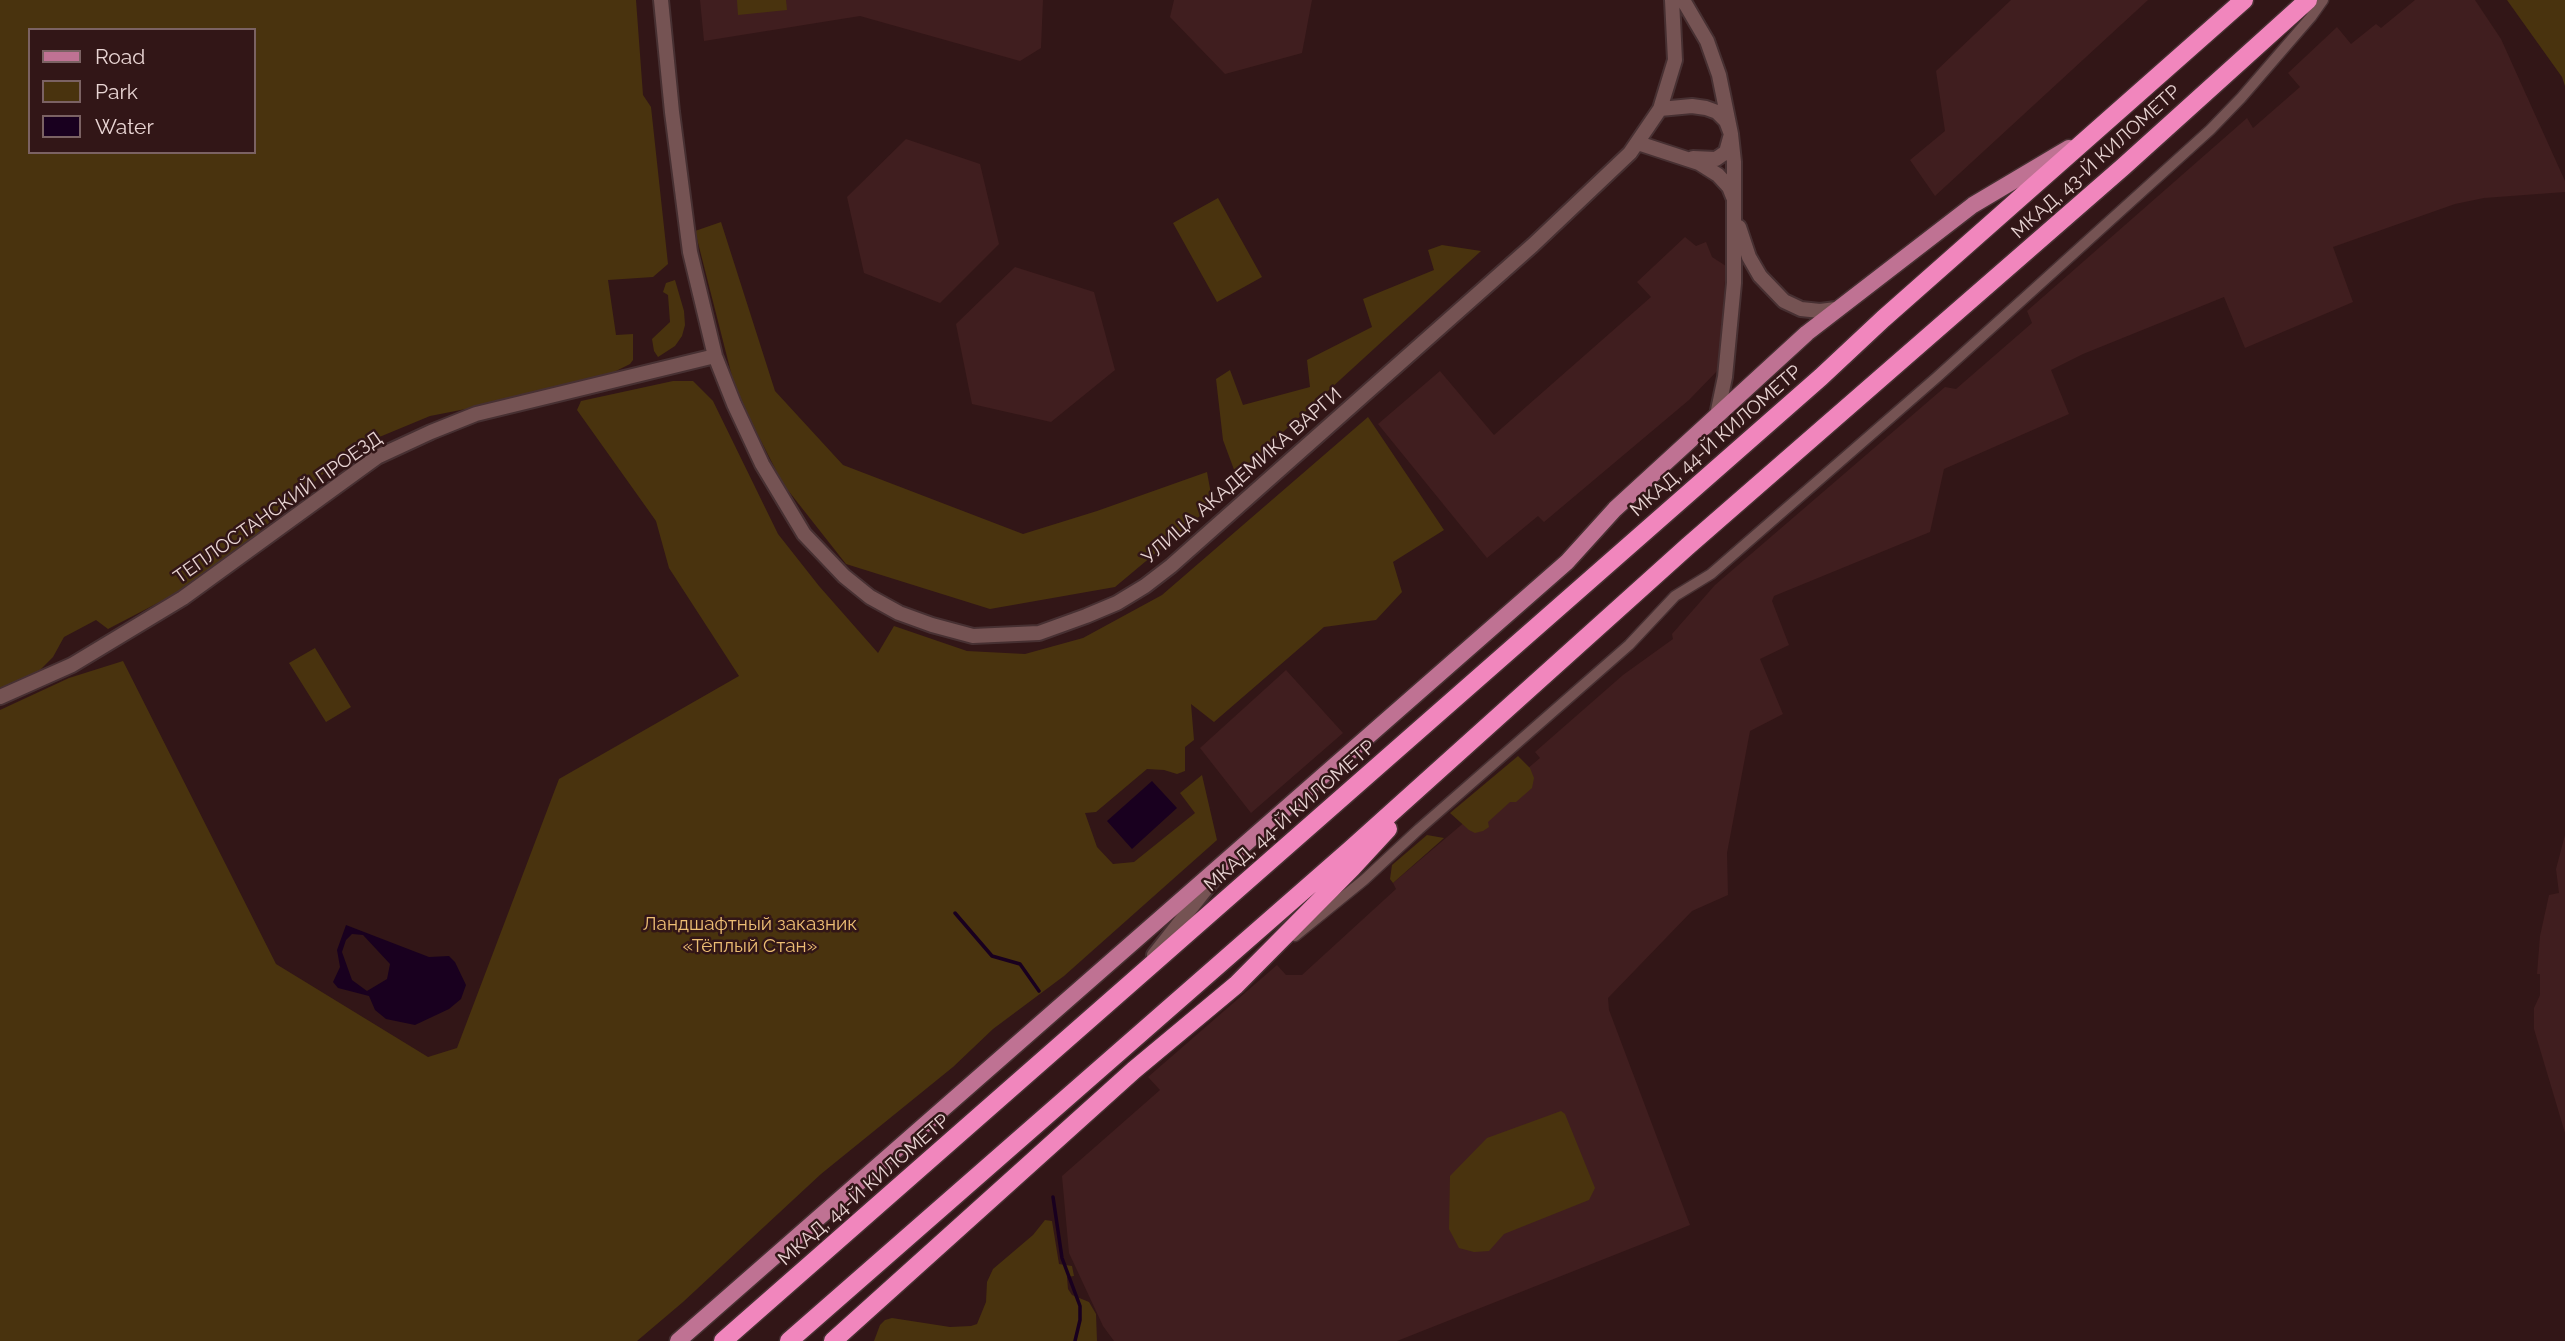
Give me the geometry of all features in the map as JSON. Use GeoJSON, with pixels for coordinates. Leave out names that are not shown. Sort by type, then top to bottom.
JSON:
{"type":"FeatureCollection","features":[{"type":"Feature","properties":{"kind":"highway","name":"МКАД, 43-Й КИЛОМЕТР"},"geometry":{"type":"LineString","coordinates":[[1883,319],[2244,0]]}},
{"type":"Feature","properties":{"kind":"highway","name":"МКАД, 43-Й КИЛОМЕТР"},"geometry":{"type":"LineString","coordinates":[[1439,771],[1688,546],[1910,355],[2308,0]]}},
{"type":"Feature","properties":{"kind":"highway","name":"МКАД, 44-Й КИЛОМЕТР"},"geometry":{"type":"LineString","coordinates":[[723,1341],[1821,377],[1883,319]]}},
{"type":"Feature","properties":{"kind":"highway"},"geometry":{"type":"LineString","coordinates":[[833,1341],[1134,1070],[1236,985],[1352,868],[1439,771]]}},
{"type":"Feature","properties":{"kind":"highway"},"geometry":{"type":"LineString","coordinates":[[789,1341],[1439,771]]}},
{"type":"Feature","properties":{"kind":"main road"},"geometry":{"type":"LineString","coordinates":[[678,1341],[1567,562],[1615,509],[1836,309],[1973,205],[2093,133]]}},
{"type":"Feature","properties":{"kind":"street","name":"УЛИЦА АКАДЕМИКА ВАРГИ"},"geometry":{"type":"LineString","coordinates":[[661,0],[677,160],[690,252],[715,356],[737,410],[781,499],[804,534],[844,576],[870,597],[899,613],[973,636],[1039,633],[1117,603],[1145,586],[1171,566],[1533,245],[1619,164],[1638,143],[1660,109],[1675,60],[1672,0]]}},
{"type":"Feature","properties":{"kind":"street"},"geometry":{"type":"LineString","coordinates":[[1683,0],[1711,52],[1719,75],[1731,134],[1735,201],[1734,283],[1723,387],[1717,415]]}},
{"type":"Feature","properties":{"kind":"street"},"geometry":{"type":"LineString","coordinates":[[1236,985],[1363,880],[1629,645],[1675,596],[1711,574],[1936,378],[2210,130],[2241,98],[2323,0]]}},
{"type":"Feature","properties":{"kind":"street"},"geometry":{"type":"LineString","coordinates":[[1638,143],[1700,160],[1716,159],[1726,152],[1731,134],[1726,121],[1717,112],[1692,106],[1660,109]]}},
{"type":"Feature","properties":{"kind":"street"},"geometry":{"type":"LineString","coordinates":[[1681,156],[1718,175],[1729,187],[1735,201],[1739,230],[1749,257],[1771,289],[1784,301],[1801,309],[1836,309]]}},
{"type":"Feature","properties":{"kind":"street","name":"ТЕПЛОСТАНСКИЙ ПРОЕЗД"},"geometry":{"type":"LineString","coordinates":[[0,697],[72,665],[183,598],[377,457],[476,414],[715,356]]}},
{"type":"Feature","properties":{"kind":"street"},"geometry":{"type":"LineString","coordinates":[[1136,979],[1230,857]]}},
{"type":"Feature","properties":{"kind":"shaded area"},"geometry":{"type":"Polygon","coordinates":[[[700,0],[1043,0],[1041,48],[1020,61],[860,16],[704,41],[700,0]]]}},
{"type":"Feature","properties":{"kind":"shaded area"},"geometry":{"type":"Polygon","coordinates":[[[1174,0],[1312,0],[1302,53],[1225,74],[1170,17],[1174,0]]]}},
{"type":"Feature","properties":{"kind":"shaded area"},"geometry":{"type":"Polygon","coordinates":[[[2011,0],[2148,0],[1935,196],[1910,160],[1945,131],[1936,71],[2011,0]]]}},
{"type":"Feature","properties":{"kind":"shaded area"},"geometry":{"type":"Polygon","coordinates":[[[2415,0],[2475,0],[2501,39],[2565,181],[2565,192],[2484,198],[2455,204],[2333,247],[2353,302],[2245,348],[2224,297],[2083,354],[2051,370],[2069,414],[1944,469],[1930,532],[1774,596],[1772,601],[1789,645],[1760,659],[1783,714],[1750,731],[1727,853],[1728,895],[1692,911],[1608,998],[1609,1010],[1690,1225],[1397,1341],[1114,1341],[1103,1326],[1069,1253],[1062,1176],[1160,1090],[1148,1077],[1277,965],[1286,975],[1302,975],[1396,889],[1393,883],[1540,758],[1535,752],[1623,675],[1673,639],[1672,634],[1715,585],[1945,387],[1956,389],[2032,323],[2027,311],[2247,118],[2253,128],[2300,87],[2288,73],[2337,27],[2351,44],[2376,24],[2381,28],[2415,0]]]}},
{"type":"Feature","properties":{"kind":"shaded area"},"geometry":{"type":"Polygon","coordinates":[[[906,139],[980,164],[999,244],[940,303],[864,273],[847,197],[906,139]]]}},
{"type":"Feature","properties":{"kind":"shaded area"},"geometry":{"type":"Polygon","coordinates":[[[1685,237],[1696,246],[1706,242],[1712,257],[1726,266],[1719,369],[1689,400],[1544,522],[1538,516],[1487,558],[1378,424],[1440,371],[1494,435],[1651,297],[1637,282],[1685,237]]]}},
{"type":"Feature","properties":{"kind":"shaded area"},"geometry":{"type":"Polygon","coordinates":[[[1015,267],[1094,292],[1115,370],[1051,422],[972,404],[956,324],[1015,267]]]}},
{"type":"Feature","properties":{"kind":"shaded area"},"geometry":{"type":"Polygon","coordinates":[[[1286,670],[1343,733],[1251,813],[1200,748],[1286,670]]]}},
{"type":"Feature","properties":{"kind":"shaded area"},"geometry":{"type":"Polygon","coordinates":[[[2565,835],[2565,1133],[2534,1029],[2534,1008],[2540,995],[2540,974],[2537,974],[2540,936],[2549,895],[2559,893],[2556,869],[2565,835]]]}},
{"type":"Feature","properties":{"kind":"green space"},"geometry":{"type":"Polygon","coordinates":[[[0,0],[636,0],[643,95],[651,107],[668,264],[653,277],[608,280],[616,335],[633,334],[633,360],[630,364],[612,373],[430,416],[377,438],[332,466],[241,548],[196,583],[108,629],[96,620],[64,637],[53,657],[40,670],[0,690],[0,0]]]}},
{"type":"Feature","properties":{"kind":"green space"},"geometry":{"type":"Polygon","coordinates":[[[737,0],[786,0],[787,10],[738,15],[737,0]]]}},
{"type":"Feature","properties":{"kind":"green space"},"geometry":{"type":"Polygon","coordinates":[[[2507,0],[2565,0],[2565,86],[2562,77],[2507,0]]]}},
{"type":"Feature","properties":{"kind":"green space"},"geometry":{"type":"Polygon","coordinates":[[[1218,198],[1262,277],[1217,302],[1173,223],[1218,198]]]}},
{"type":"Feature","properties":{"kind":"green space"},"geometry":{"type":"Polygon","coordinates":[[[721,222],[775,391],[843,465],[1023,534],[1207,472],[1213,505],[1115,587],[990,609],[846,564],[783,484],[736,392],[695,231],[721,222]]]}},
{"type":"Feature","properties":{"kind":"green space"},"geometry":{"type":"Polygon","coordinates":[[[1442,245],[1481,251],[1236,475],[1223,440],[1216,379],[1230,370],[1243,405],[1310,387],[1307,360],[1372,327],[1363,299],[1434,270],[1428,250],[1442,245]]]}},
{"type":"Feature","properties":{"kind":"green space"},"geometry":{"type":"Polygon","coordinates":[[[675,280],[685,325],[675,346],[658,357],[652,339],[670,322],[668,295],[663,292],[666,283],[675,280]]]}},
{"type":"Feature","properties":{"kind":"green space","name":"Ландшафтный заказник «Тёплый Стан»"},"geometry":{"type":"Polygon","coordinates":[[[673,381],[693,381],[713,401],[778,534],[878,653],[894,626],[967,651],[1025,654],[1083,638],[1162,595],[1368,417],[1444,530],[1393,562],[1402,592],[1376,620],[1324,627],[1214,722],[1191,704],[1194,740],[1185,747],[1185,771],[1177,774],[1147,769],[1096,812],[1085,813],[1097,847],[1113,864],[1134,862],[1195,813],[1180,793],[1202,775],[1217,840],[1064,976],[993,1029],[953,1067],[821,1174],[637,1341],[0,1341],[0,710],[69,678],[123,661],[276,964],[428,1057],[457,1048],[559,779],[739,676],[669,568],[656,521],[577,410],[581,401],[673,381]]]}},
{"type":"Feature","properties":{"kind":"green space"},"geometry":{"type":"Polygon","coordinates":[[[315,648],[351,707],[326,722],[289,663],[315,648]]]}},
{"type":"Feature","properties":{"kind":"green space"},"geometry":{"type":"Polygon","coordinates":[[[1518,756],[1530,768],[1534,778],[1532,788],[1516,802],[1510,802],[1488,822],[1489,827],[1483,831],[1475,833],[1469,830],[1450,813],[1518,756]]]}},
{"type":"Feature","properties":{"kind":"green space"},"geometry":{"type":"Polygon","coordinates":[[[1427,835],[1444,838],[1393,883],[1390,879],[1392,865],[1427,835]]]}},
{"type":"Feature","properties":{"kind":"green space"},"geometry":{"type":"Polygon","coordinates":[[[1561,1111],[1565,1114],[1595,1188],[1589,1200],[1504,1234],[1489,1251],[1474,1252],[1459,1248],[1449,1229],[1450,1176],[1487,1138],[1561,1111]]]}},
{"type":"Feature","properties":{"kind":"green space"},"geometry":{"type":"Polygon","coordinates":[[[1045,1220],[1052,1221],[1059,1264],[1072,1266],[1074,1276],[1067,1277],[1068,1289],[1072,1295],[1089,1302],[1096,1314],[1097,1341],[874,1341],[880,1325],[892,1318],[950,1327],[977,1324],[986,1302],[987,1282],[993,1269],[1033,1235],[1045,1220]]]}},
{"type":"Feature","properties":{"kind":"water"},"geometry":{"type":"Polygon","coordinates":[[[1152,781],[1177,808],[1132,849],[1107,821],[1152,781]]]}},
{"type":"Feature","properties":{"kind":"water"},"geometry":{"type":"Polygon","coordinates":[[[346,925],[429,957],[449,956],[455,962],[466,985],[461,999],[449,1009],[415,1025],[386,1019],[375,1010],[369,996],[338,988],[333,982],[340,967],[337,950],[346,925]],[[352,934],[346,940],[342,952],[352,980],[367,991],[387,979],[390,964],[363,935],[352,934]]]}},
{"type":"Feature","properties":{"kind":"waterway"},"geometry":{"type":"LineString","coordinates":[[955,913],[992,956],[1020,964],[1039,991]]}},
{"type":"Feature","properties":{"kind":"waterway"},"geometry":{"type":"LineString","coordinates":[[1053,1197],[1062,1258],[1080,1306],[1075,1341]]}}]}
